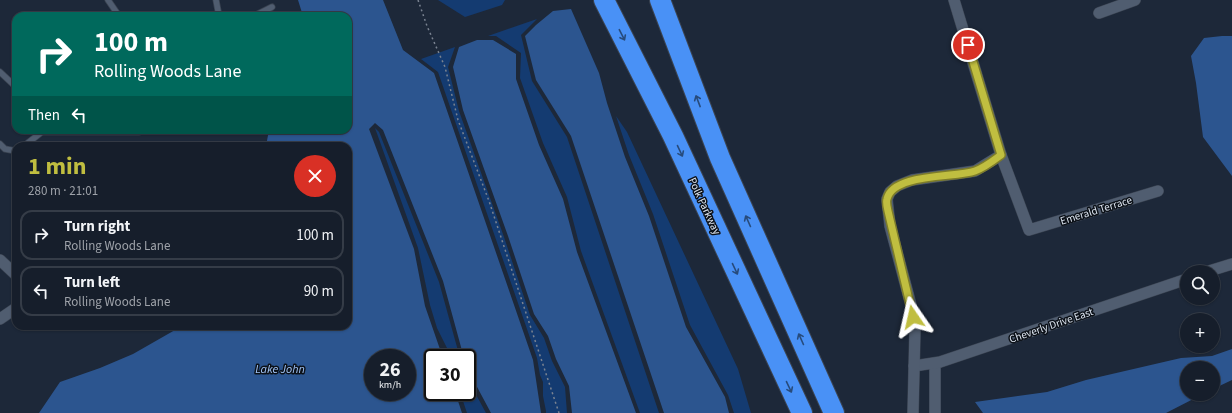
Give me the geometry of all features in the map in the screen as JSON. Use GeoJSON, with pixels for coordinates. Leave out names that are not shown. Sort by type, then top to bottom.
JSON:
{"type":"FeatureCollection","features":[{"type":"Feature","properties":{"kind":"highway","name":"Polk Parkway"},"geometry":{"type":"LineString","coordinates":[[604,0],[673,136],[802,413]]}},
{"type":"Feature","properties":{"kind":"highway"},"geometry":{"type":"LineString","coordinates":[[660,0],[720,158],[834,413]]}},
{"type":"Feature","properties":{"kind":"street"},"geometry":{"type":"LineString","coordinates":[[913,413],[915,329],[912,311],[890,226],[886,199],[890,192],[898,186],[912,180],[974,171],[1001,155],[954,0]]}},
{"type":"Feature","properties":{"kind":"street"},"geometry":{"type":"LineString","coordinates":[[1099,13],[1135,0]]}},
{"type":"Feature","properties":{"kind":"street","name":"Emerald Terrace"},"geometry":{"type":"LineString","coordinates":[[1001,155],[1029,230],[1158,191]]}},
{"type":"Feature","properties":{"kind":"street"},"geometry":{"type":"LineString","coordinates":[[0,260],[12,271]]}},
{"type":"Feature","properties":{"kind":"street"},"geometry":{"type":"LineString","coordinates":[[1220,268],[1232,264]]}},
{"type":"Feature","properties":{"kind":"street","name":"Cheverly Drive East"},"geometry":{"type":"LineString","coordinates":[[914,366],[935,364],[1180,281]]}},
{"type":"Feature","properties":{"kind":"street"},"geometry":{"type":"LineString","coordinates":[[0,319],[12,311]]}},
{"type":"Feature","properties":{"kind":"street"},"geometry":{"type":"LineString","coordinates":[[935,364],[935,413]]}},
{"type":"Feature","properties":{"kind":"lane"},"geometry":{"type":"LineString","coordinates":[[108,0],[116,12]]}},
{"type":"Feature","properties":{"kind":"lane"},"geometry":{"type":"LineString","coordinates":[[216,0],[218,12]]}},
{"type":"Feature","properties":{"kind":"lane"},"geometry":{"type":"LineString","coordinates":[[262,12],[272,7]]}},
{"type":"Feature","properties":{"kind":"lane"},"geometry":{"type":"LineString","coordinates":[[0,72],[12,83]]}},
{"type":"Feature","properties":{"kind":"lane"},"geometry":{"type":"LineString","coordinates":[[29,142],[39,134]]}},
{"type":"Feature","properties":{"kind":"lane"},"geometry":{"type":"LineString","coordinates":[[0,144],[5,149],[12,150]]}},
{"type":"Feature","properties":{"kind":"path"},"geometry":{"type":"LineString","coordinates":[[418,0],[427,26],[445,67],[458,120],[488,201],[542,359],[558,413]]}},
{"type":"Feature","properties":{"kind":"shaded area"},"geometry":{"type":"Polygon","coordinates":[[[438,0],[505,0],[502,5],[465,17],[438,0]]]}},
{"type":"Feature","properties":{"kind":"shaded area"},"geometry":{"type":"Polygon","coordinates":[[[537,19],[521,35],[532,81],[567,137],[659,413],[640,413],[581,251],[567,197],[543,143],[520,78],[521,53],[496,36],[488,36],[537,19]]]}},
{"type":"Feature","properties":{"kind":"shaded area"},"geometry":{"type":"Polygon","coordinates":[[[455,47],[448,67],[459,111],[530,315],[544,338],[552,361],[565,387],[567,413],[546,413],[543,396],[543,382],[540,375],[537,358],[438,72],[421,59],[455,47]]]}},
{"type":"Feature","properties":{"kind":"shaded area"},"geometry":{"type":"Polygon","coordinates":[[[616,116],[627,132],[738,369],[751,413],[734,413],[728,395],[690,325],[653,214],[629,155],[616,116]]]}},
{"type":"Feature","properties":{"kind":"shaded area"},"geometry":{"type":"Polygon","coordinates":[[[375,128],[379,132],[439,282],[458,349],[447,349],[437,328],[430,305],[418,248],[375,128]]]}},
{"type":"Feature","properties":{"kind":"shaded area"},"geometry":{"type":"Polygon","coordinates":[[[476,395],[486,413],[467,413],[463,401],[476,401],[476,395]]]}},
{"type":"Feature","properties":{"kind":"water","name":"Lake John"},"geometry":{"type":"Polygon","coordinates":[[[298,0],[383,0],[403,50],[434,73],[533,360],[541,413],[491,413],[476,385],[476,349],[462,349],[443,281],[383,130],[375,123],[369,129],[414,249],[425,306],[440,349],[424,349],[424,401],[458,401],[462,413],[39,413],[60,382],[100,368],[133,354],[175,330],[352,330],[352,142],[267,142],[268,134],[352,134],[352,12],[302,12],[298,0]]]}},
{"type":"Feature","properties":{"kind":"water"},"geometry":{"type":"Polygon","coordinates":[[[571,9],[599,73],[607,103],[625,157],[649,216],[686,327],[725,397],[729,413],[664,413],[571,136],[536,80],[525,36],[553,11],[571,9]]]}},
{"type":"Feature","properties":{"kind":"water"},"geometry":{"type":"Polygon","coordinates":[[[1232,36],[1232,176],[1203,137],[1191,56],[1204,38],[1232,36]]]}},
{"type":"Feature","properties":{"kind":"water"},"geometry":{"type":"Polygon","coordinates":[[[477,40],[493,40],[516,54],[516,79],[539,145],[563,199],[577,252],[636,413],[572,413],[569,386],[556,359],[548,336],[534,314],[463,110],[453,67],[459,47],[477,40]]]}},
{"type":"Feature","properties":{"kind":"water"},"geometry":{"type":"Polygon","coordinates":[[[1232,349],[1232,380],[1220,386],[1220,361],[1180,361],[1180,401],[1189,401],[1166,413],[983,413],[975,402],[1047,392],[1086,380],[1181,358],[1212,356],[1232,349]]]}},
{"type":"Feature","properties":{"kind":"route"},"geometry":{"type":"LineString","coordinates":[[913,317],[890,226],[886,199],[890,192],[898,186],[912,180],[935,178],[974,171],[984,167],[1001,155],[968,45]]}}]}
